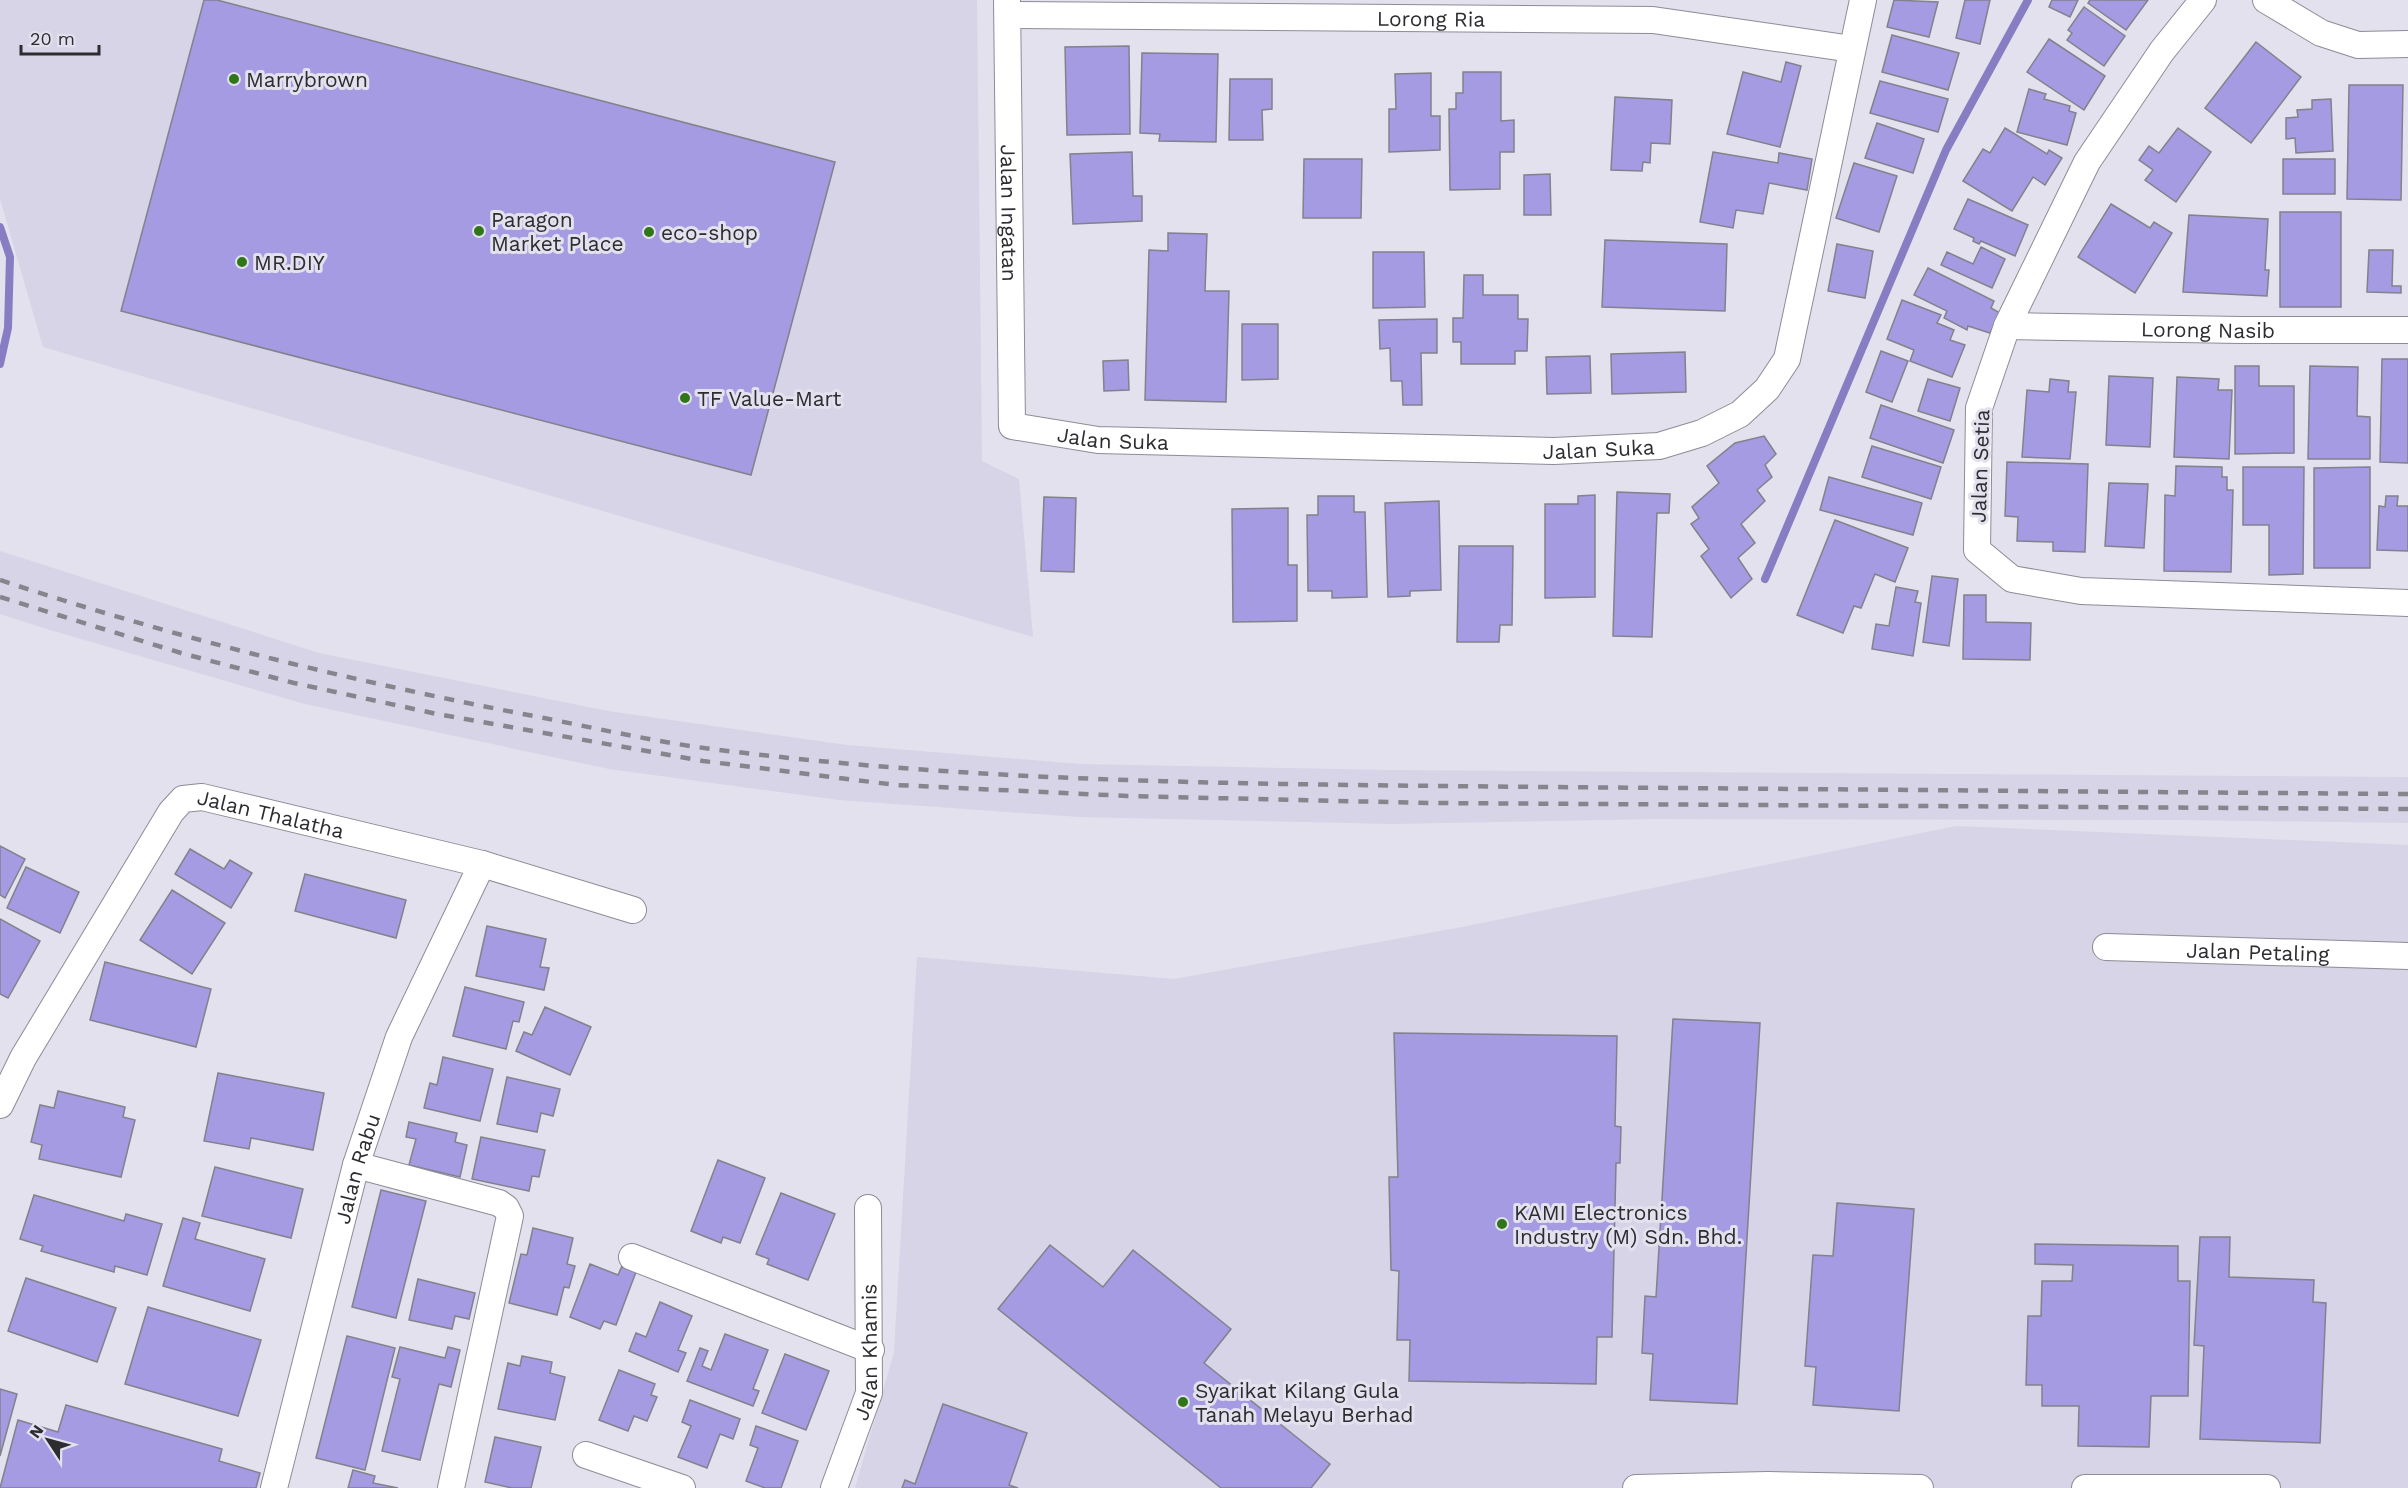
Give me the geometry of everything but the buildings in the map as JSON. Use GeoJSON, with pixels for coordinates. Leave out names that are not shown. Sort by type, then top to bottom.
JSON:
{"type":"FeatureCollection","features":[{"type":"Feature","properties":{"kind":"street","name":"Jalan Suka"},"geometry":{"type":"LineString","coordinates":[[1012,426],[1098,440],[1554,451],[1659,446],[1702,433],[1740,414],[1767,389],[1787,359],[1863,0]]}},
{"type":"Feature","properties":{"kind":"street","name":"Jalan Setia"},"geometry":{"type":"LineString","coordinates":[[2203,0],[2162,51],[2088,162],[2007,326],[1979,408],[1977,550],[2012,579],[2081,591],[2408,603]]}},
{"type":"Feature","properties":{"kind":"street"},"geometry":{"type":"LineString","coordinates":[[2266,0],[2321,33],[2358,45],[2408,44]]}},
{"type":"Feature","properties":{"kind":"street","name":"Lorong Ria"},"geometry":{"type":"LineString","coordinates":[[1008,7],[1653,20],[1852,49]]}},
{"type":"Feature","properties":{"kind":"street","name":"Jalan Ingatan"},"geometry":{"type":"LineString","coordinates":[[1008,7],[1012,426]]}},
{"type":"Feature","properties":{"kind":"street","name":"Lorong Nasib"},"geometry":{"type":"LineString","coordinates":[[2007,326],[2408,330]]}},
{"type":"Feature","properties":{"kind":"street","name":"Jalan Thalatha"},"geometry":{"type":"LineString","coordinates":[[0,1105],[29,1048],[171,812],[183,799],[202,797],[482,864],[633,910]]}},
{"type":"Feature","properties":{"kind":"street","name":"Jalan Rabu"},"geometry":{"type":"LineString","coordinates":[[274,1488],[356,1165],[399,1037],[482,864]]}},
{"type":"Feature","properties":{"kind":"street","name":"Jalan Petaling"},"geometry":{"type":"LineString","coordinates":[[2106,947],[2408,956]]}},
{"type":"Feature","properties":{"kind":"street"},"geometry":{"type":"LineString","coordinates":[[356,1165],[499,1203],[506,1208],[510,1216],[451,1488]]}},
{"type":"Feature","properties":{"kind":"street","name":"Jalan Khamis"},"geometry":{"type":"LineString","coordinates":[[834,1488],[869,1393],[871,1350],[868,1208]]}},
{"type":"Feature","properties":{"kind":"street"},"geometry":{"type":"LineString","coordinates":[[632,1257],[871,1350]]}},
{"type":"Feature","properties":{"kind":"street"},"geometry":{"type":"LineString","coordinates":[[586,1455],[682,1488]]}},
{"type":"Feature","properties":{"kind":"street"},"geometry":{"type":"LineString","coordinates":[[1636,1488],[1768,1485],[1920,1488]]}},
{"type":"Feature","properties":{"kind":"street"},"geometry":{"type":"LineString","coordinates":[[2085,1488],[2267,1488]]}},
{"type":"Feature","properties":{"kind":"shaded area"},"geometry":{"type":"Polygon","coordinates":[[[0,0],[977,0],[982,461],[1019,479],[1033,637],[43,347],[0,199],[0,0]]]}},
{"type":"Feature","properties":{"kind":"shaded area"},"geometry":{"type":"Polygon","coordinates":[[[0,551],[319,653],[608,711],[847,745],[1080,764],[1390,770],[2408,777],[2408,823],[2185,820],[1652,819],[1391,824],[1080,817],[839,800],[609,769],[305,704],[50,630],[0,614],[0,551]]]}},
{"type":"Feature","properties":{"kind":"shaded area"},"geometry":{"type":"Polygon","coordinates":[[[1956,826],[2408,845],[2408,1488],[855,1488],[894,1352],[917,957],[1174,979],[1462,927],[1956,826]]]}},
{"type":"Feature","properties":{"kind":"waterway"},"geometry":{"type":"LineString","coordinates":[[1765,579],[1946,150],[2028,0]]}},
{"type":"Feature","properties":{"kind":"waterway"},"geometry":{"type":"LineString","coordinates":[[0,227],[10,257],[8,328],[0,364]]}},
{"type":"Feature","properties":{"kind":"railway"},"geometry":{"type":"LineString","coordinates":[[0,580],[134,622],[338,675],[670,743],[815,761],[1022,776],[1229,783],[2408,794]]}},
{"type":"Feature","properties":{"kind":"railway"},"geometry":{"type":"LineString","coordinates":[[0,597],[181,653],[294,683],[437,714],[703,761],[896,785],[1127,796],[1428,803],[2408,809]]}},
{"type":"Feature","properties":{"kind":"place","name":"Marrybrown"},"geometry":{"type":"Point","coordinates":[234,79]}},
{"type":"Feature","properties":{"kind":"place","name":"Paragon Market Place"},"geometry":{"type":"Point","coordinates":[479,231]}},
{"type":"Feature","properties":{"kind":"place","name":"eco-shop"},"geometry":{"type":"Point","coordinates":[649,232]}},
{"type":"Feature","properties":{"kind":"place","name":"MR.DIY"},"geometry":{"type":"Point","coordinates":[242,262]}},
{"type":"Feature","properties":{"kind":"place","name":"TF Value-Mart"},"geometry":{"type":"Point","coordinates":[685,398]}},
{"type":"Feature","properties":{"kind":"place","name":"KAMI Electronics Industry (M) Sdn. Bhd."},"geometry":{"type":"Point","coordinates":[1502,1224]}},
{"type":"Feature","properties":{"kind":"place","name":"Syarikat Kilang Gula Tanah Melayu Berhad"},"geometry":{"type":"Point","coordinates":[1183,1402]}}]}
